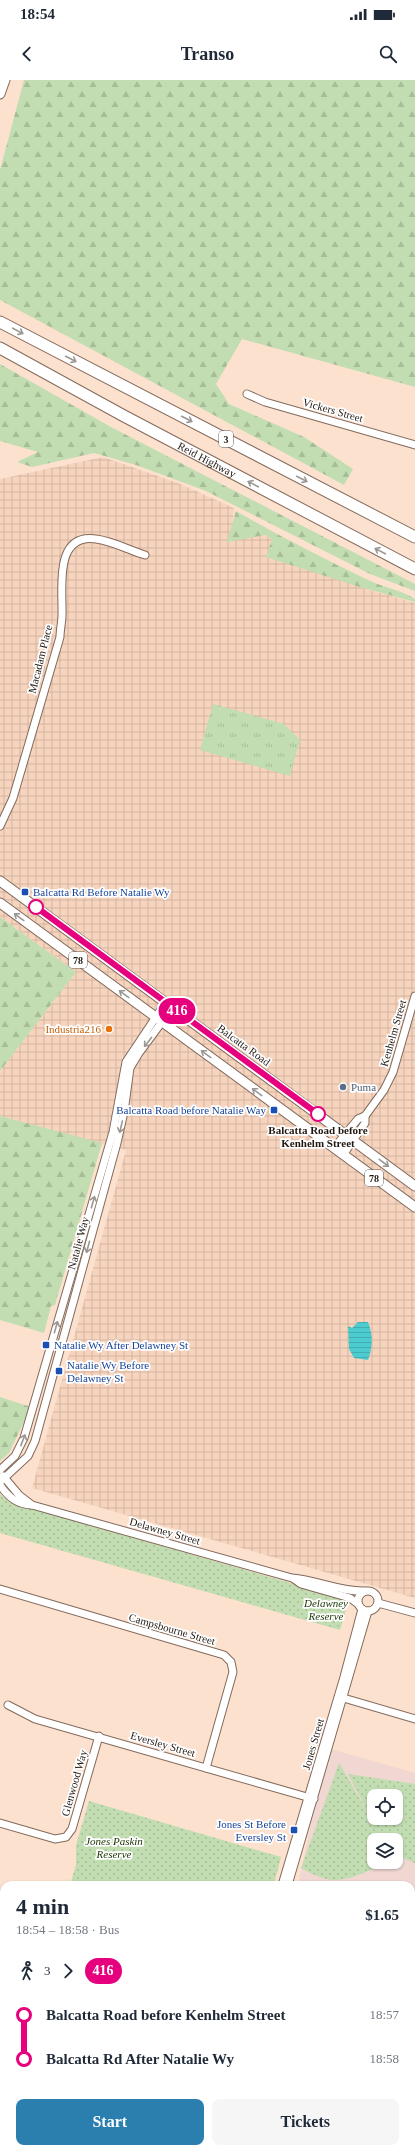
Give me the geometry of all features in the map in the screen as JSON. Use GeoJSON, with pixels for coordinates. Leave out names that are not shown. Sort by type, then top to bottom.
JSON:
{"type":"FeatureCollection","features":[{"type":"Feature","properties":{"kind":"highway","name":"3"},"geometry":{"type":"LineString","coordinates":[[0,322],[415,537]]}},
{"type":"Feature","properties":{"kind":"highway","name":"Reid Highway"},"geometry":{"type":"LineString","coordinates":[[0,348],[415,569]]}},
{"type":"Feature","properties":{"kind":"main road"},"geometry":{"type":"LineString","coordinates":[[0,94],[5,80]]}},
{"type":"Feature","properties":{"kind":"main road","name":"Balcatta Road"},"geometry":{"type":"LineString","coordinates":[[0,881],[415,1186]]}},
{"type":"Feature","properties":{"kind":"main road","name":"78"},"geometry":{"type":"LineString","coordinates":[[0,903],[415,1207]]}},
{"type":"Feature","properties":{"kind":"street","name":"Vickers Street"},"geometry":{"type":"LineString","coordinates":[[247,394],[265,402],[415,445]]}},
{"type":"Feature","properties":{"kind":"street","name":"Macadam Place"},"geometry":{"type":"LineString","coordinates":[[0,826],[13,798],[60,637],[62,616],[61,574],[67,553],[76,542],[85,539],[96,539],[145,555]]}},
{"type":"Feature","properties":{"kind":"street","name":"Kenhelm Street"},"geometry":{"type":"LineString","coordinates":[[334,1148],[358,1119],[365,1116],[384,1090],[393,1072],[415,996]]}},
{"type":"Feature","properties":{"kind":"street","name":"Natalie Way"},"geometry":{"type":"LineString","coordinates":[[1,1476],[15,1456],[24,1438],[113,1132],[126,1062],[169,1005]]}},
{"type":"Feature","properties":{"kind":"street","name":"Natalie Way"},"geometry":{"type":"LineString","coordinates":[[1,1476],[28,1456],[35,1441],[117,1143],[124,1112],[130,1068],[159,1019]]}},
{"type":"Feature","properties":{"kind":"street","name":"Kenhelm Street"},"geometry":{"type":"LineString","coordinates":[[343,1155],[365,1123],[365,1116]]}},
{"type":"Feature","properties":{"kind":"street","name":"Delawney Street"},"geometry":{"type":"LineString","coordinates":[[1,1476],[19,1496],[32,1505]]}},
{"type":"Feature","properties":{"kind":"street","name":"Delawney Street"},"geometry":{"type":"LineString","coordinates":[[0,1485],[15,1502],[32,1505],[292,1578],[303,1579],[343,1590],[365,1591]]}},
{"type":"Feature","properties":{"kind":"street","name":"Delawney Street"},"geometry":{"type":"LineString","coordinates":[[292,1578],[301,1584],[350,1598],[363,1608]]}},
{"type":"Feature","properties":{"kind":"street","name":"Campsbourne Street"},"geometry":{"type":"LineString","coordinates":[[0,1589],[224,1655],[232,1662],[233,1672],[206,1768]]}},
{"type":"Feature","properties":{"kind":"street"},"geometry":{"type":"LineString","coordinates":[[363,1608],[376,1608],[378,1603],[376,1594],[365,1591]]}},
{"type":"Feature","properties":{"kind":"street","name":"Jones Street"},"geometry":{"type":"LineString","coordinates":[[289,1881],[341,1697],[363,1608],[360,1595],[365,1591]]}},
{"type":"Feature","properties":{"kind":"street"},"geometry":{"type":"LineString","coordinates":[[378,1603],[415,1613]]}},
{"type":"Feature","properties":{"kind":"street"},"geometry":{"type":"LineString","coordinates":[[341,1697],[415,1719]]}},
{"type":"Feature","properties":{"kind":"street","name":"Eversley Street"},"geometry":{"type":"LineString","coordinates":[[8,1705],[35,1719],[99,1736],[312,1798]]}},
{"type":"Feature","properties":{"kind":"street","name":"Glenwood Way"},"geometry":{"type":"LineString","coordinates":[[0,1823],[55,1838],[66,1837],[72,1829],[99,1736]]}},
{"type":"Feature","properties":{"kind":"street","name":"Jones Street"},"geometry":{"type":"LineString","coordinates":[[283,1881],[312,1798]]}},
{"type":"Feature","properties":{"kind":"shaded area"},"geometry":{"type":"Polygon","coordinates":[[[103,457],[178,483],[234,508],[233,521],[265,535],[360,587],[415,603],[415,1598],[32,1488],[126,1150],[0,1116],[0,1071],[76,972],[0,917],[0,479],[103,457]]]}},
{"type":"Feature","properties":{"kind":"shaded area"},"geometry":{"type":"Polygon","coordinates":[[[327,1748],[415,1773],[415,1881],[299,1881],[327,1748]]]}},
{"type":"Feature","properties":{"kind":"green space"},"geometry":{"type":"Polygon","coordinates":[[[24,80],[415,80],[415,387],[242,339],[216,384],[229,404],[304,437],[353,469],[344,485],[0,300],[0,170],[24,80]]]}},
{"type":"Feature","properties":{"kind":"green space"},"geometry":{"type":"Polygon","coordinates":[[[0,364],[111,427],[415,584],[415,591],[370,574],[206,491],[136,465],[94,453],[32,467],[17,462],[38,452],[0,441],[0,364]]]}},
{"type":"Feature","properties":{"kind":"green space"},"geometry":{"type":"Polygon","coordinates":[[[236,511],[315,554],[370,581],[396,590],[415,599],[415,602],[360,587],[266,557],[272,539],[265,535],[227,542],[236,511]]]}},
{"type":"Feature","properties":{"kind":"green space"},"geometry":{"type":"Polygon","coordinates":[[[213,704],[284,724],[300,740],[290,776],[200,750],[213,704]]]}},
{"type":"Feature","properties":{"kind":"green space"},"geometry":{"type":"Polygon","coordinates":[[[0,917],[76,972],[0,1071],[0,917]]]}},
{"type":"Feature","properties":{"kind":"green space"},"geometry":{"type":"Polygon","coordinates":[[[0,1116],[102,1143],[55,1305],[51,1306],[44,1333],[0,1320],[0,1116]]]}},
{"type":"Feature","properties":{"kind":"green space"},"geometry":{"type":"Polygon","coordinates":[[[0,1397],[31,1407],[9,1453],[0,1461],[0,1397]]]}},
{"type":"Feature","properties":{"kind":"green space","name":"Delawney Reserve"},"geometry":{"type":"Polygon","coordinates":[[[0,1494],[9,1502],[346,1599],[345,1614],[340,1630],[0,1533],[0,1494]]]}},
{"type":"Feature","properties":{"kind":"green space"},"geometry":{"type":"Polygon","coordinates":[[[339,1763],[367,1811],[367,1825],[403,1825],[403,1789],[367,1789],[367,1810],[348,1774],[415,1784],[415,1863],[403,1858],[403,1833],[367,1833],[367,1869],[372,1869],[349,1878],[342,1879],[332,1880],[318,1876],[301,1868],[339,1763]]]}},
{"type":"Feature","properties":{"kind":"green space","name":"Jones Paskin Reserve"},"geometry":{"type":"Polygon","coordinates":[[[89,1801],[281,1857],[275,1881],[71,1881],[76,1865],[76,1845],[89,1801]]]}},
{"type":"Feature","properties":{"kind":"water"},"geometry":{"type":"Polygon","coordinates":[[[358,1322],[368,1322],[370,1327],[372,1345],[368,1360],[354,1358],[349,1349],[348,1326],[352,1328],[358,1322]]]}},
{"type":"Feature","properties":{"kind":"bus line","name":"416"},"geometry":{"type":"LineString","coordinates":[[36,907],[318,1114]]}},
{"type":"Feature","properties":{"kind":"place","name":"Balcatta Rd Before Natalie Wy"},"geometry":{"type":"Point","coordinates":[25,892]}},
{"type":"Feature","properties":{"kind":"place","name":"Industria216"},"geometry":{"type":"Point","coordinates":[109,1029]}},
{"type":"Feature","properties":{"kind":"place","name":"Puma"},"geometry":{"type":"Point","coordinates":[343,1087]}},
{"type":"Feature","properties":{"kind":"place","name":"Balcatta Road before Natalie Way"},"geometry":{"type":"Point","coordinates":[274,1110]}},
{"type":"Feature","properties":{"kind":"place","name":"Balcatta Road before Kenhelm Street"},"geometry":{"type":"Point","coordinates":[318,1114]}},
{"type":"Feature","properties":{"kind":"place","name":"Natalie Wy After Delawney St"},"geometry":{"type":"Point","coordinates":[46,1345]}},
{"type":"Feature","properties":{"kind":"place","name":"Natalie Wy Before Delawney St"},"geometry":{"type":"Point","coordinates":[59,1371]}},
{"type":"Feature","properties":{"kind":"place","name":"Jones St Before Eversley St"},"geometry":{"type":"Point","coordinates":[294,1830]}}]}
